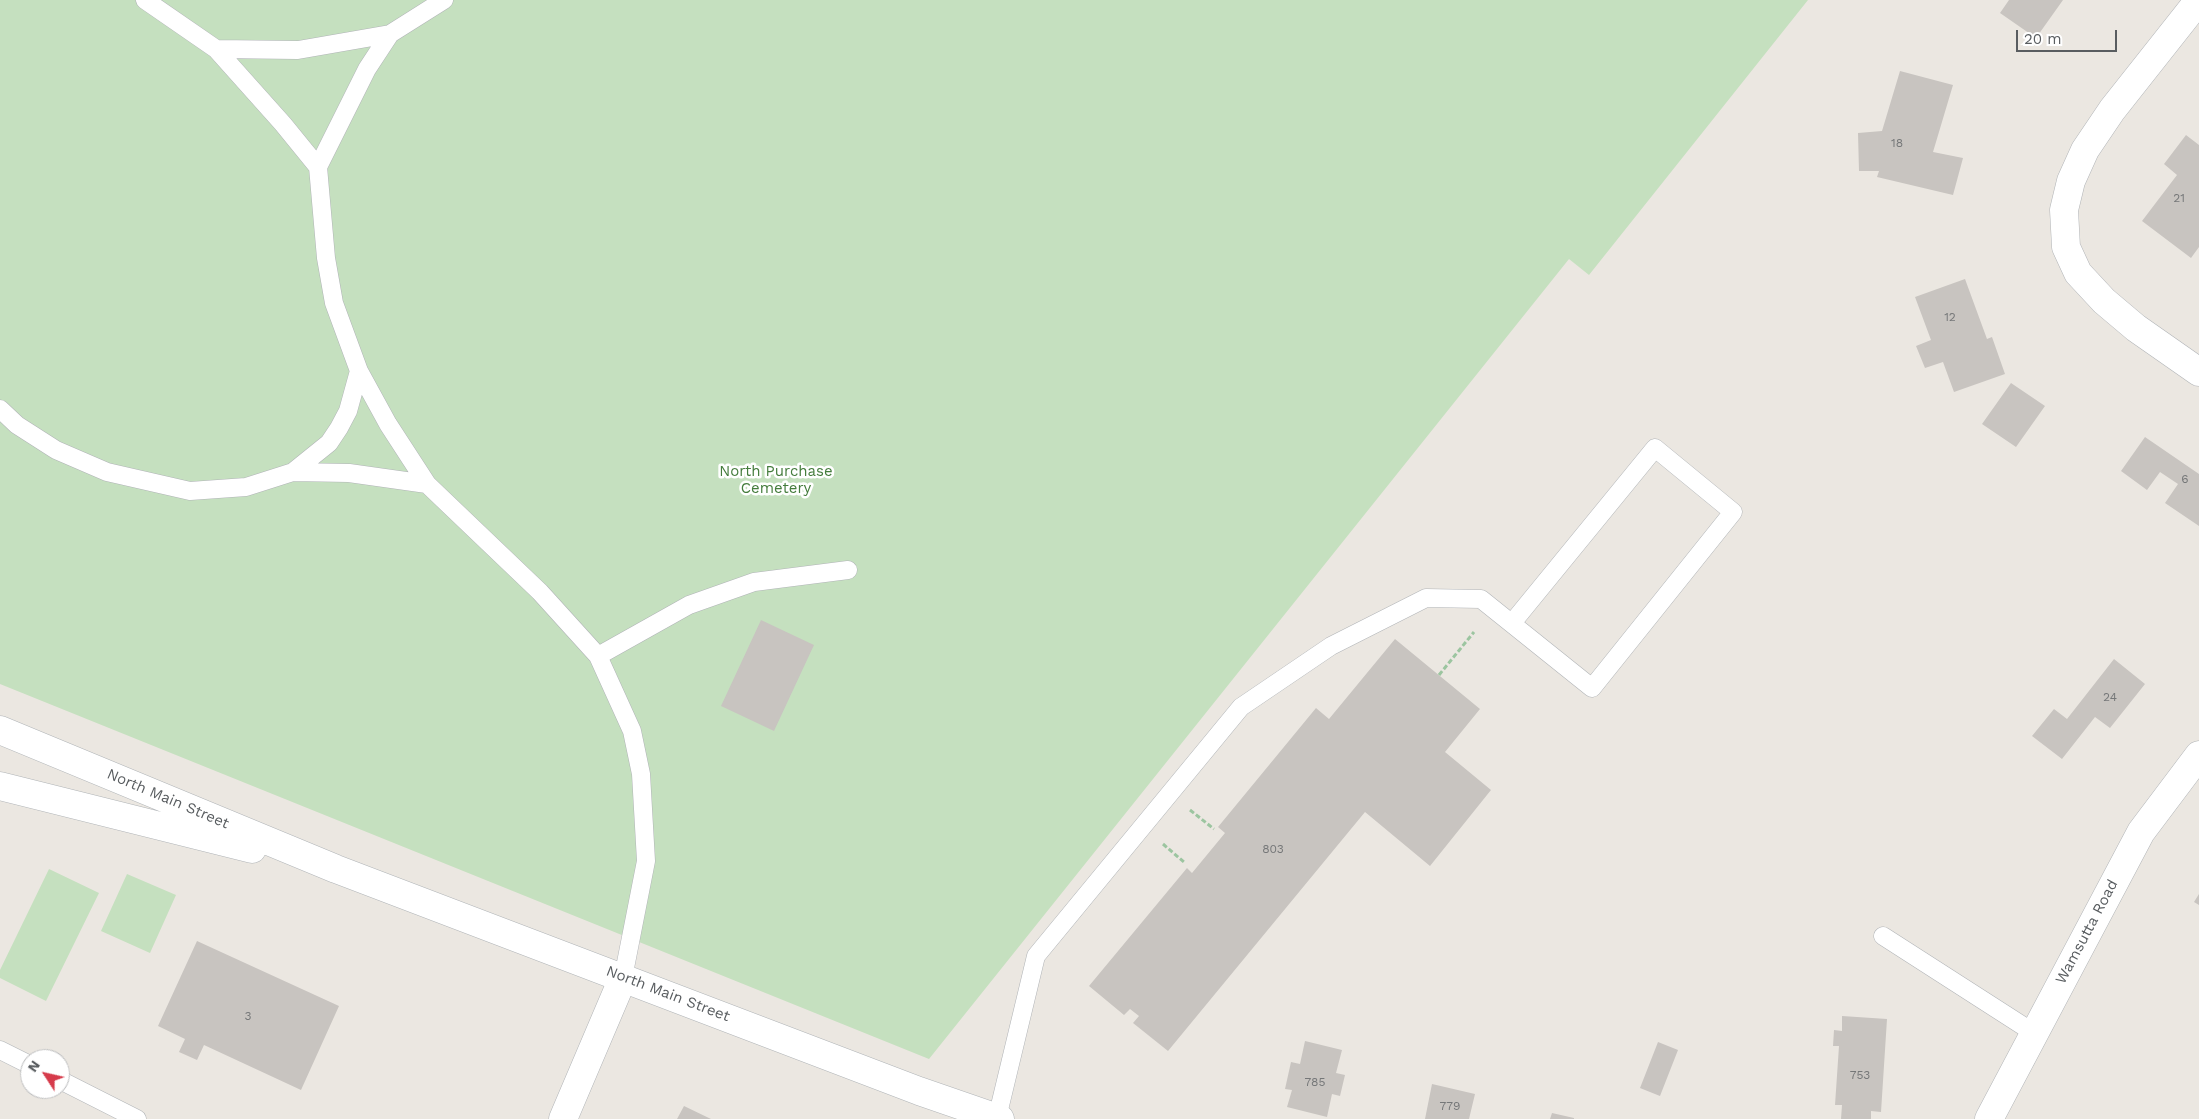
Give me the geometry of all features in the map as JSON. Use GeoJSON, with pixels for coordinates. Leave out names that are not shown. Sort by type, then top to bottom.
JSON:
{"type":"FeatureCollection","features":[{"type":"Feature","properties":{"kind":"main road"},"geometry":{"type":"LineString","coordinates":[[2199,0],[2112,110],[2085,150],[2071,181],[2064,210],[2066,247],[2078,273],[2104,301],[2136,328],[2199,372]]}},
{"type":"Feature","properties":{"kind":"main road","name":"North Main Street"},"geometry":{"type":"LineString","coordinates":[[0,730],[336,869],[919,1091],[998,1119]]}},
{"type":"Feature","properties":{"kind":"main road","name":"Wamsutta Road"},"geometry":{"type":"LineString","coordinates":[[1989,1119],[2141,832],[2199,755]]}},
{"type":"Feature","properties":{"kind":"main road","name":"North Main Street"},"geometry":{"type":"LineString","coordinates":[[0,786],[336,869]]}},
{"type":"Feature","properties":{"kind":"main road"},"geometry":{"type":"LineString","coordinates":[[563,1119],[624,978]]}},
{"type":"Feature","properties":{"kind":"lane"},"geometry":{"type":"LineString","coordinates":[[145,0],[216,49],[283,124],[318,167]]}},
{"type":"Feature","properties":{"kind":"lane"},"geometry":{"type":"LineString","coordinates":[[216,49],[298,50],[390,34],[444,0]]}},
{"type":"Feature","properties":{"kind":"lane"},"geometry":{"type":"LineString","coordinates":[[390,34],[367,69],[318,167],[326,258],[334,303],[359,371],[388,424],[427,484],[540,592],[598,656],[632,731],[641,774],[646,861],[624,978]]}},
{"type":"Feature","properties":{"kind":"lane"},"geometry":{"type":"LineString","coordinates":[[293,472],[329,443],[339,428],[348,411],[359,371]]}},
{"type":"Feature","properties":{"kind":"lane"},"geometry":{"type":"LineString","coordinates":[[0,409],[17,425],[56,450],[106,472],[190,491],[246,486],[293,472],[349,473],[427,484]]}},
{"type":"Feature","properties":{"kind":"lane"},"geometry":{"type":"LineString","coordinates":[[998,1119],[1036,956],[1241,707],[1331,646],[1426,598],[1481,598],[1592,688],[1733,512],[1655,448],[1512,623]]}},
{"type":"Feature","properties":{"kind":"lane"},"geometry":{"type":"LineString","coordinates":[[598,656],[689,605],[754,582],[848,570]]}},
{"type":"Feature","properties":{"kind":"lane"},"geometry":{"type":"LineString","coordinates":[[1883,936],[2034,1033]]}},
{"type":"Feature","properties":{"kind":"lane"},"geometry":{"type":"LineString","coordinates":[[0,1050],[20,1061]]}},
{"type":"Feature","properties":{"kind":"lane"},"geometry":{"type":"LineString","coordinates":[[70,1085],[137,1119]]}},
{"type":"Feature","properties":{"kind":"path"},"geometry":{"type":"LineString","coordinates":[[1439,675],[1474,632]]}},
{"type":"Feature","properties":{"kind":"path"},"geometry":{"type":"LineString","coordinates":[[1187,812],[1191,810],[1214,828]]}},
{"type":"Feature","properties":{"kind":"path"},"geometry":{"type":"LineString","coordinates":[[1163,841],[1163,844],[1186,863]]}},
{"type":"Feature","properties":{"kind":"green space","name":"North Purchase Cemetery"},"geometry":{"type":"Polygon","coordinates":[[[0,0],[1808,0],[1589,275],[1569,259],[929,1059],[0,684],[0,0]]]}},
{"type":"Feature","properties":{"kind":"green space"},"geometry":{"type":"Polygon","coordinates":[[[49,869],[99,893],[46,1001],[0,978],[0,970],[49,869]]]}},
{"type":"Feature","properties":{"kind":"green space"},"geometry":{"type":"Polygon","coordinates":[[[127,874],[176,895],[150,953],[101,931],[127,874]]]}},
{"type":"Feature","properties":{"kind":"building"},"geometry":{"type":"Polygon","coordinates":[[[2009,0],[2063,0],[2036,38],[2000,13],[2009,0]]]}},
{"type":"Feature","properties":{"kind":"building"},"geometry":{"type":"Polygon","coordinates":[[[1900,71],[1953,85],[1933,152],[1963,158],[1953,195],[1877,177],[1879,171],[1859,171],[1858,133],[1882,131],[1900,71]]]}},
{"type":"Feature","properties":{"kind":"building"},"geometry":{"type":"Polygon","coordinates":[[[2186,135],[2199,145],[2199,247],[2191,258],[2142,221],[2177,175],[2164,164],[2186,135]]]}},
{"type":"Feature","properties":{"kind":"building"},"geometry":{"type":"Polygon","coordinates":[[[1965,279],[1987,339],[1992,337],[2005,374],[1954,392],[1943,362],[1925,368],[1916,346],[1931,340],[1915,297],[1965,279]]]}},
{"type":"Feature","properties":{"kind":"building"},"geometry":{"type":"Polygon","coordinates":[[[2011,383],[2045,406],[2016,447],[1982,424],[2011,383]]]}},
{"type":"Feature","properties":{"kind":"building"},"geometry":{"type":"Polygon","coordinates":[[[2145,437],[2199,474],[2199,526],[2165,503],[2178,484],[2160,472],[2147,490],[2121,471],[2145,437]]]}},
{"type":"Feature","properties":{"kind":"building"},"geometry":{"type":"Polygon","coordinates":[[[761,620],[814,645],[774,731],[721,706],[761,620]]]}},
{"type":"Feature","properties":{"kind":"building"},"geometry":{"type":"Polygon","coordinates":[[[1395,639],[1480,709],[1445,752],[1491,790],[1430,866],[1365,812],[1168,1051],[1133,1023],[1139,1016],[1130,1009],[1124,1015],[1089,986],[1187,868],[1192,873],[1225,833],[1218,827],[1316,708],[1329,719],[1395,639]]]}},
{"type":"Feature","properties":{"kind":"building"},"geometry":{"type":"Polygon","coordinates":[[[2114,659],[2145,684],[2110,728],[2095,717],[2062,759],[2032,736],[2054,709],[2067,719],[2114,659]]]}},
{"type":"Feature","properties":{"kind":"building"},"geometry":{"type":"Polygon","coordinates":[[[2199,894],[2199,905],[2194,902],[2199,894]]]}},
{"type":"Feature","properties":{"kind":"building"},"geometry":{"type":"Polygon","coordinates":[[[197,941],[339,1006],[301,1090],[204,1045],[197,1060],[179,1052],[185,1039],[158,1026],[197,941]]]}},
{"type":"Feature","properties":{"kind":"building"},"geometry":{"type":"Polygon","coordinates":[[[1842,1016],[1887,1019],[1881,1112],[1871,1111],[1871,1119],[1841,1119],[1842,1105],[1835,1105],[1839,1046],[1833,1046],[1834,1030],[1842,1031],[1842,1016]]]}},
{"type":"Feature","properties":{"kind":"building"},"geometry":{"type":"Polygon","coordinates":[[[1305,1041],[1342,1050],[1336,1073],[1345,1075],[1340,1096],[1332,1094],[1327,1117],[1287,1107],[1292,1090],[1285,1089],[1291,1062],[1300,1064],[1305,1041]]]}},
{"type":"Feature","properties":{"kind":"building"},"geometry":{"type":"Polygon","coordinates":[[[1658,1042],[1678,1050],[1660,1096],[1640,1088],[1658,1042]]]}},
{"type":"Feature","properties":{"kind":"building"},"geometry":{"type":"Polygon","coordinates":[[[1432,1084],[1475,1094],[1469,1119],[1425,1119],[1432,1084]]]}},
{"type":"Feature","properties":{"kind":"building"},"geometry":{"type":"Polygon","coordinates":[[[684,1106],[711,1119],[677,1119],[684,1106]]]}},
{"type":"Feature","properties":{"kind":"building"},"geometry":{"type":"Polygon","coordinates":[[[1552,1113],[1574,1118],[1574,1119],[1550,1119],[1552,1113]]]}}]}
